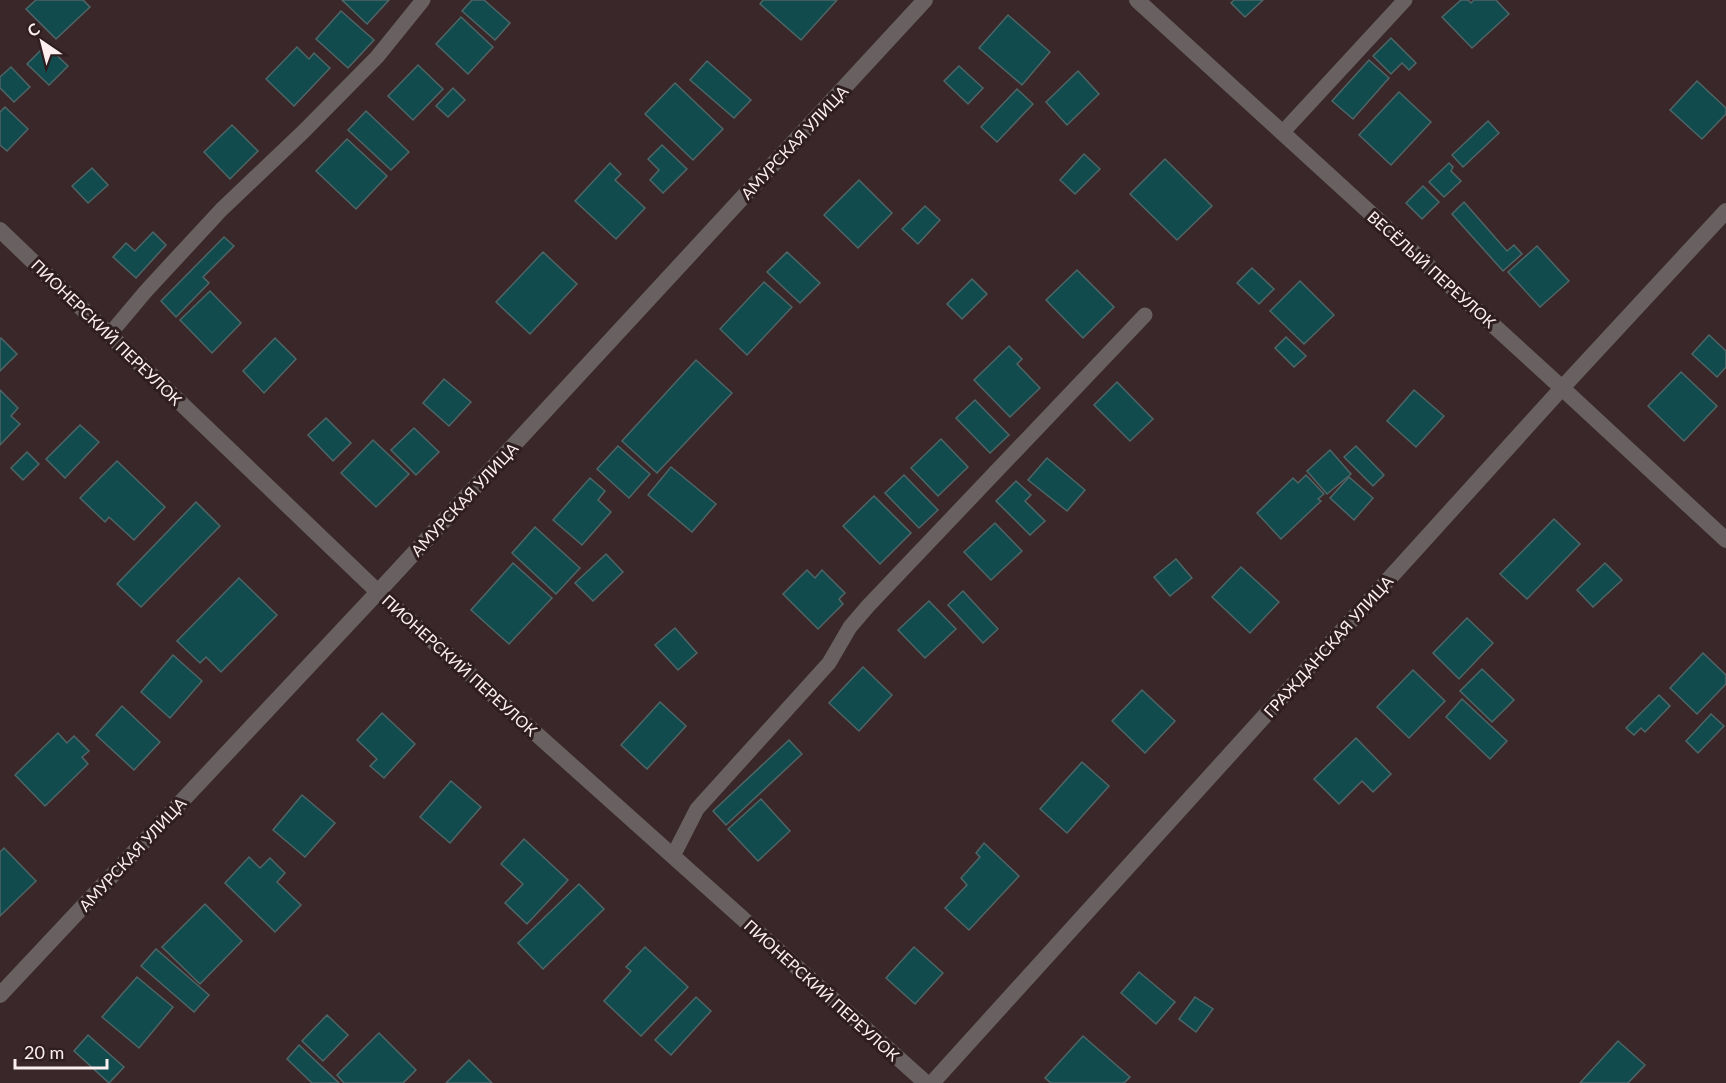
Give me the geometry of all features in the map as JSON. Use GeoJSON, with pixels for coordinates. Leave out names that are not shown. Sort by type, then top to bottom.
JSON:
{"type":"FeatureCollection","features":[{"type":"Feature","properties":{"kind":"street","name":"АМУРСКАЯ УЛИЦА"},"geometry":{"type":"LineString","coordinates":[[0,995],[378,592],[925,0]]}},
{"type":"Feature","properties":{"kind":"street","name":"ВЕСЁЛЫЙ ПЕРЕУЛОК"},"geometry":{"type":"LineString","coordinates":[[1137,0],[1726,540]]}},
{"type":"Feature","properties":{"kind":"street","name":"ГРАЖДАНСКАЯ УЛИЦА"},"geometry":{"type":"LineString","coordinates":[[932,1083],[1562,388],[1726,211]]}},
{"type":"Feature","properties":{"kind":"street","name":"ПИОНЕРСКИЙ ПЕРЕУЛОК"},"geometry":{"type":"LineString","coordinates":[[2,236],[378,592],[926,1083]]}},
{"type":"Feature","properties":{"kind":"lane"},"geometry":{"type":"LineString","coordinates":[[109,335],[146,291],[221,210],[377,57],[423,0]]}},
{"type":"Feature","properties":{"kind":"lane"},"geometry":{"type":"LineString","coordinates":[[1282,133],[1405,0]]}},
{"type":"Feature","properties":{"kind":"lane"},"geometry":{"type":"LineString","coordinates":[[673,856],[697,809],[829,663],[850,627],[868,606],[1145,315]]}},
{"type":"Feature","properties":{"kind":"building"},"geometry":{"type":"Polygon","coordinates":[[[36,0],[83,0],[90,7],[56,39],[26,9],[36,0]]]}},
{"type":"Feature","properties":{"kind":"building"},"geometry":{"type":"Polygon","coordinates":[[[342,0],[389,0],[367,24],[342,0]]]}},
{"type":"Feature","properties":{"kind":"building"},"geometry":{"type":"Polygon","coordinates":[[[472,0],[484,0],[510,23],[495,40],[462,11],[472,0]]]}},
{"type":"Feature","properties":{"kind":"building"},"geometry":{"type":"Polygon","coordinates":[[[763,0],[837,0],[801,40],[760,4],[763,0]]]}},
{"type":"Feature","properties":{"kind":"building"},"geometry":{"type":"Polygon","coordinates":[[[1234,0],[1263,0],[1245,17],[1231,3],[1234,0]]]}},
{"type":"Feature","properties":{"kind":"building"},"geometry":{"type":"Polygon","coordinates":[[[1461,0],[1468,0],[1471,3],[1474,0],[1496,0],[1509,14],[1472,48],[1442,17],[1461,0]]]}},
{"type":"Feature","properties":{"kind":"building"},"geometry":{"type":"Polygon","coordinates":[[[341,11],[374,40],[348,68],[316,39],[341,11]]]}},
{"type":"Feature","properties":{"kind":"building"},"geometry":{"type":"Polygon","coordinates":[[[1008,15],[1050,52],[1022,85],[979,48],[1008,15]]]}},
{"type":"Feature","properties":{"kind":"building"},"geometry":{"type":"Polygon","coordinates":[[[461,17],[493,47],[468,74],[436,44],[461,17]]]}},
{"type":"Feature","properties":{"kind":"building"},"geometry":{"type":"Polygon","coordinates":[[[1391,38],[1416,63],[1409,70],[1402,63],[1391,74],[1373,56],[1391,38]]]}},
{"type":"Feature","properties":{"kind":"building"},"geometry":{"type":"Polygon","coordinates":[[[46,45],[68,66],[49,85],[27,64],[46,45]]]}},
{"type":"Feature","properties":{"kind":"building"},"geometry":{"type":"Polygon","coordinates":[[[297,47],[309,59],[314,53],[330,68],[294,106],[266,79],[297,47]]]}},
{"type":"Feature","properties":{"kind":"building"},"geometry":{"type":"Polygon","coordinates":[[[1369,60],[1389,78],[1353,119],[1332,101],[1369,60]]]}},
{"type":"Feature","properties":{"kind":"building"},"geometry":{"type":"Polygon","coordinates":[[[707,61],[751,100],[734,118],[690,80],[707,61]]]}},
{"type":"Feature","properties":{"kind":"building"},"geometry":{"type":"Polygon","coordinates":[[[418,65],[443,89],[413,120],[388,96],[418,65]]]}},
{"type":"Feature","properties":{"kind":"building"},"geometry":{"type":"Polygon","coordinates":[[[959,66],[983,88],[968,104],[944,81],[959,66]]]}},
{"type":"Feature","properties":{"kind":"building"},"geometry":{"type":"Polygon","coordinates":[[[11,67],[30,87],[14,102],[0,88],[0,77],[11,67]]]}},
{"type":"Feature","properties":{"kind":"building"},"geometry":{"type":"Polygon","coordinates":[[[1078,71],[1099,94],[1067,125],[1046,102],[1078,71]]]}},
{"type":"Feature","properties":{"kind":"building"},"geometry":{"type":"Polygon","coordinates":[[[1697,81],[1726,108],[1726,114],[1702,139],[1670,110],[1697,81]]]}},
{"type":"Feature","properties":{"kind":"building"},"geometry":{"type":"Polygon","coordinates":[[[675,83],[723,129],[693,160],[645,114],[675,83]]]}},
{"type":"Feature","properties":{"kind":"building"},"geometry":{"type":"Polygon","coordinates":[[[453,88],[465,100],[448,117],[436,106],[453,88]]]}},
{"type":"Feature","properties":{"kind":"building"},"geometry":{"type":"Polygon","coordinates":[[[1017,89],[1033,104],[997,142],[981,127],[1017,89]]]}},
{"type":"Feature","properties":{"kind":"building"},"geometry":{"type":"Polygon","coordinates":[[[1399,92],[1431,122],[1391,165],[1359,135],[1399,92]]]}},
{"type":"Feature","properties":{"kind":"building"},"geometry":{"type":"Polygon","coordinates":[[[5,107],[28,129],[7,151],[0,145],[0,112],[5,107]]]}},
{"type":"Feature","properties":{"kind":"building"},"geometry":{"type":"Polygon","coordinates":[[[366,111],[409,152],[391,170],[348,130],[366,111]]]}},
{"type":"Feature","properties":{"kind":"building"},"geometry":{"type":"Polygon","coordinates":[[[1488,121],[1499,133],[1463,167],[1452,155],[1488,121]]]}},
{"type":"Feature","properties":{"kind":"building"},"geometry":{"type":"Polygon","coordinates":[[[232,125],[258,151],[230,179],[204,152],[232,125]]]}},
{"type":"Feature","properties":{"kind":"building"},"geometry":{"type":"Polygon","coordinates":[[[347,139],[387,176],[356,209],[316,171],[347,139]]]}},
{"type":"Feature","properties":{"kind":"building"},"geometry":{"type":"Polygon","coordinates":[[[662,145],[687,169],[663,193],[650,180],[659,170],[648,159],[662,145]]]}},
{"type":"Feature","properties":{"kind":"building"},"geometry":{"type":"Polygon","coordinates":[[[1084,154],[1100,169],[1075,194],[1060,180],[1084,154]]]}},
{"type":"Feature","properties":{"kind":"building"},"geometry":{"type":"Polygon","coordinates":[[[1165,159],[1212,206],[1177,240],[1130,194],[1165,159]]]}},
{"type":"Feature","properties":{"kind":"building"},"geometry":{"type":"Polygon","coordinates":[[[610,163],[621,174],[615,180],[645,208],[616,239],[575,201],[610,163]]]}},
{"type":"Feature","properties":{"kind":"building"},"geometry":{"type":"Polygon","coordinates":[[[1449,163],[1453,167],[1451,171],[1461,181],[1444,197],[1429,182],[1449,163]]]}},
{"type":"Feature","properties":{"kind":"building"},"geometry":{"type":"Polygon","coordinates":[[[92,168],[108,185],[88,203],[72,186],[92,168]]]}},
{"type":"Feature","properties":{"kind":"building"},"geometry":{"type":"Polygon","coordinates":[[[859,180],[892,213],[858,248],[824,215],[859,180]]]}},
{"type":"Feature","properties":{"kind":"building"},"geometry":{"type":"Polygon","coordinates":[[[1423,186],[1439,202],[1422,219],[1406,203],[1423,186]]]}},
{"type":"Feature","properties":{"kind":"building"},"geometry":{"type":"Polygon","coordinates":[[[1464,202],[1507,251],[1514,245],[1522,254],[1503,271],[1452,214],[1464,202]]]}},
{"type":"Feature","properties":{"kind":"building"},"geometry":{"type":"Polygon","coordinates":[[[925,206],[940,220],[918,244],[902,229],[925,206]]]}},
{"type":"Feature","properties":{"kind":"building"},"geometry":{"type":"Polygon","coordinates":[[[153,232],[166,245],[136,278],[113,257],[126,243],[135,251],[153,232]]]}},
{"type":"Feature","properties":{"kind":"building"},"geometry":{"type":"Polygon","coordinates":[[[224,237],[234,246],[203,277],[209,283],[176,317],[161,301],[224,237]]]}},
{"type":"Feature","properties":{"kind":"building"},"geometry":{"type":"Polygon","coordinates":[[[1537,246],[1569,281],[1540,307],[1508,272],[1537,246]]]}},
{"type":"Feature","properties":{"kind":"building"},"geometry":{"type":"Polygon","coordinates":[[[543,252],[577,284],[530,334],[496,302],[543,252]]]}},
{"type":"Feature","properties":{"kind":"building"},"geometry":{"type":"Polygon","coordinates":[[[787,252],[820,283],[800,303],[767,272],[787,252]]]}},
{"type":"Feature","properties":{"kind":"building"},"geometry":{"type":"Polygon","coordinates":[[[1252,268],[1274,289],[1259,304],[1237,283],[1252,268]]]}},
{"type":"Feature","properties":{"kind":"building"},"geometry":{"type":"Polygon","coordinates":[[[1077,270],[1114,307],[1083,338],[1046,300],[1077,270]]]}},
{"type":"Feature","properties":{"kind":"building"},"geometry":{"type":"Polygon","coordinates":[[[972,279],[987,294],[962,319],[947,304],[972,279]]]}},
{"type":"Feature","properties":{"kind":"building"},"geometry":{"type":"Polygon","coordinates":[[[1300,281],[1334,315],[1304,344],[1270,311],[1300,281]]]}},
{"type":"Feature","properties":{"kind":"building"},"geometry":{"type":"Polygon","coordinates":[[[764,282],[792,307],[747,355],[720,329],[764,282]]]}},
{"type":"Feature","properties":{"kind":"building"},"geometry":{"type":"Polygon","coordinates":[[[210,291],[241,323],[212,353],[180,320],[210,291]]]}},
{"type":"Feature","properties":{"kind":"building"},"geometry":{"type":"Polygon","coordinates":[[[1709,335],[1726,351],[1726,367],[1717,377],[1692,354],[1709,335]]]}},
{"type":"Feature","properties":{"kind":"building"},"geometry":{"type":"Polygon","coordinates":[[[1286,337],[1306,356],[1294,367],[1275,348],[1286,337]]]}},
{"type":"Feature","properties":{"kind":"building"},"geometry":{"type":"Polygon","coordinates":[[[275,338],[296,359],[264,393],[243,371],[275,338]]]}},
{"type":"Feature","properties":{"kind":"building"},"geometry":{"type":"Polygon","coordinates":[[[0,339],[17,354],[0,371],[0,339]]]}},
{"type":"Feature","properties":{"kind":"building"},"geometry":{"type":"Polygon","coordinates":[[[1009,346],[1022,359],[1017,364],[1040,388],[1010,417],[974,380],[1009,346]]]}},
{"type":"Feature","properties":{"kind":"building"},"geometry":{"type":"Polygon","coordinates":[[[696,360],[732,393],[657,473],[622,441],[696,360]]]}},
{"type":"Feature","properties":{"kind":"building"},"geometry":{"type":"Polygon","coordinates":[[[1681,372],[1717,406],[1684,441],[1648,406],[1681,372]]]}},
{"type":"Feature","properties":{"kind":"building"},"geometry":{"type":"Polygon","coordinates":[[[444,379],[471,402],[449,426],[423,403],[444,379]]]}},
{"type":"Feature","properties":{"kind":"building"},"geometry":{"type":"Polygon","coordinates":[[[1117,382],[1153,419],[1130,441],[1094,405],[1117,382]]]}},
{"type":"Feature","properties":{"kind":"building"},"geometry":{"type":"Polygon","coordinates":[[[0,390],[18,408],[11,416],[20,424],[0,445],[0,390]]]}},
{"type":"Feature","properties":{"kind":"building"},"geometry":{"type":"Polygon","coordinates":[[[1414,390],[1444,416],[1416,447],[1387,421],[1414,390]]]}},
{"type":"Feature","properties":{"kind":"building"},"geometry":{"type":"Polygon","coordinates":[[[975,400],[1009,435],[990,453],[956,418],[975,400]]]}},
{"type":"Feature","properties":{"kind":"building"},"geometry":{"type":"Polygon","coordinates":[[[326,418],[351,443],[333,461],[308,435],[326,418]]]}},
{"type":"Feature","properties":{"kind":"building"},"geometry":{"type":"Polygon","coordinates":[[[80,425],[99,442],[65,478],[46,459],[80,425]]]}},
{"type":"Feature","properties":{"kind":"building"},"geometry":{"type":"Polygon","coordinates":[[[414,428],[439,452],[416,475],[391,450],[414,428]]]}},
{"type":"Feature","properties":{"kind":"building"},"geometry":{"type":"Polygon","coordinates":[[[941,439],[968,467],[938,496],[911,468],[941,439]]]}},
{"type":"Feature","properties":{"kind":"building"},"geometry":{"type":"Polygon","coordinates":[[[373,440],[409,474],[376,507],[341,473],[373,440]]]}},
{"type":"Feature","properties":{"kind":"building"},"geometry":{"type":"Polygon","coordinates":[[[618,446],[650,474],[629,498],[597,469],[618,446]]]}},
{"type":"Feature","properties":{"kind":"building"},"geometry":{"type":"Polygon","coordinates":[[[1356,446],[1384,475],[1373,486],[1344,457],[1356,446]]]}},
{"type":"Feature","properties":{"kind":"building"},"geometry":{"type":"Polygon","coordinates":[[[1330,450],[1351,474],[1327,494],[1307,471],[1330,450]]]}},
{"type":"Feature","properties":{"kind":"building"},"geometry":{"type":"Polygon","coordinates":[[[27,452],[39,464],[23,480],[11,468],[27,452]]]}},
{"type":"Feature","properties":{"kind":"building"},"geometry":{"type":"Polygon","coordinates":[[[1047,458],[1085,490],[1067,511],[1028,480],[1047,458]]]}},
{"type":"Feature","properties":{"kind":"building"},"geometry":{"type":"Polygon","coordinates":[[[117,461],[165,507],[134,540],[109,517],[105,522],[80,498],[117,461]]]}},
{"type":"Feature","properties":{"kind":"building"},"geometry":{"type":"Polygon","coordinates":[[[671,467],[716,504],[692,532],[648,495],[671,467]]]}},
{"type":"Feature","properties":{"kind":"building"},"geometry":{"type":"Polygon","coordinates":[[[904,475],[938,510],[919,528],[885,493],[904,475]]]}},
{"type":"Feature","properties":{"kind":"building"},"geometry":{"type":"Polygon","coordinates":[[[1306,475],[1324,494],[1318,499],[1321,501],[1281,539],[1257,513],[1293,478],[1298,483],[1306,475]]]}},
{"type":"Feature","properties":{"kind":"building"},"geometry":{"type":"Polygon","coordinates":[[[1349,477],[1373,498],[1354,520],[1330,498],[1349,477]]]}},
{"type":"Feature","properties":{"kind":"building"},"geometry":{"type":"Polygon","coordinates":[[[590,478],[605,491],[598,500],[611,512],[582,545],[553,520],[590,478]]]}},
{"type":"Feature","properties":{"kind":"building"},"geometry":{"type":"Polygon","coordinates":[[[1016,481],[1031,495],[1025,501],[1045,521],[1030,535],[996,501],[1016,481]]]}},
{"type":"Feature","properties":{"kind":"building"},"geometry":{"type":"Polygon","coordinates":[[[874,496],[911,533],[880,564],[843,526],[874,496]]]}},
{"type":"Feature","properties":{"kind":"building"},"geometry":{"type":"Polygon","coordinates":[[[196,502],[220,526],[141,607],[117,584],[196,502]]]}},
{"type":"Feature","properties":{"kind":"building"},"geometry":{"type":"Polygon","coordinates":[[[1554,519],[1580,544],[1527,599],[1500,574],[1554,519]]]}},
{"type":"Feature","properties":{"kind":"building"},"geometry":{"type":"Polygon","coordinates":[[[995,523],[1022,551],[991,580],[964,552],[995,523]]]}},
{"type":"Feature","properties":{"kind":"building"},"geometry":{"type":"Polygon","coordinates":[[[535,527],[580,568],[556,594],[512,553],[535,527]]]}},
{"type":"Feature","properties":{"kind":"building"},"geometry":{"type":"Polygon","coordinates":[[[606,554],[623,572],[593,601],[575,583],[606,554]]]}},
{"type":"Feature","properties":{"kind":"building"},"geometry":{"type":"Polygon","coordinates":[[[1176,559],[1192,578],[1170,596],[1154,577],[1176,559]]]}},
{"type":"Feature","properties":{"kind":"building"},"geometry":{"type":"Polygon","coordinates":[[[513,563],[552,598],[509,644],[471,610],[513,563]]]}},
{"type":"Feature","properties":{"kind":"building"},"geometry":{"type":"Polygon","coordinates":[[[1605,563],[1622,580],[1593,607],[1577,590],[1605,563]]]}},
{"type":"Feature","properties":{"kind":"building"},"geometry":{"type":"Polygon","coordinates":[[[1241,567],[1279,602],[1250,633],[1212,597],[1241,567]]]}},
{"type":"Feature","properties":{"kind":"building"},"geometry":{"type":"Polygon","coordinates":[[[807,570],[815,578],[822,570],[845,593],[839,599],[843,604],[818,629],[783,594],[807,570]]]}},
{"type":"Feature","properties":{"kind":"building"},"geometry":{"type":"Polygon","coordinates":[[[239,578],[277,615],[221,672],[206,657],[200,663],[177,641],[239,578]]]}},
{"type":"Feature","properties":{"kind":"building"},"geometry":{"type":"Polygon","coordinates":[[[963,591],[998,629],[983,643],[948,605],[963,591]]]}},
{"type":"Feature","properties":{"kind":"building"},"geometry":{"type":"Polygon","coordinates":[[[929,601],[956,629],[925,658],[898,630],[929,601]]]}},
{"type":"Feature","properties":{"kind":"building"},"geometry":{"type":"Polygon","coordinates":[[[1467,618],[1493,643],[1459,679],[1433,653],[1467,618]]]}},
{"type":"Feature","properties":{"kind":"building"},"geometry":{"type":"Polygon","coordinates":[[[675,628],[697,653],[678,670],[655,645],[675,628]]]}},
{"type":"Feature","properties":{"kind":"building"},"geometry":{"type":"Polygon","coordinates":[[[1703,653],[1726,675],[1726,684],[1697,714],[1670,688],[1703,653]]]}},
{"type":"Feature","properties":{"kind":"building"},"geometry":{"type":"Polygon","coordinates":[[[173,655],[202,681],[170,718],[141,692],[173,655]]]}},
{"type":"Feature","properties":{"kind":"building"},"geometry":{"type":"Polygon","coordinates":[[[863,667],[892,695],[859,731],[829,703],[863,667]]]}},
{"type":"Feature","properties":{"kind":"building"},"geometry":{"type":"Polygon","coordinates":[[[1482,669],[1514,700],[1492,722],[1460,691],[1482,669]]]}},
{"type":"Feature","properties":{"kind":"building"},"geometry":{"type":"Polygon","coordinates":[[[1413,670],[1445,701],[1409,738],[1377,707],[1413,670]]]}},
{"type":"Feature","properties":{"kind":"building"},"geometry":{"type":"Polygon","coordinates":[[[1142,690],[1175,721],[1145,753],[1112,721],[1142,690]]]}},
{"type":"Feature","properties":{"kind":"building"},"geometry":{"type":"Polygon","coordinates":[[[1659,695],[1670,706],[1645,732],[1641,728],[1634,735],[1626,728],[1659,695]]]}},
{"type":"Feature","properties":{"kind":"building"},"geometry":{"type":"Polygon","coordinates":[[[1462,699],[1507,741],[1490,759],[1446,717],[1462,699]]]}},
{"type":"Feature","properties":{"kind":"building"},"geometry":{"type":"Polygon","coordinates":[[[660,702],[686,726],[647,769],[621,745],[660,702]]]}},
{"type":"Feature","properties":{"kind":"building"},"geometry":{"type":"Polygon","coordinates":[[[122,706],[160,742],[134,770],[96,735],[122,706]]]}},
{"type":"Feature","properties":{"kind":"building"},"geometry":{"type":"Polygon","coordinates":[[[382,713],[415,744],[384,778],[370,766],[377,759],[357,740],[382,713]]]}},
{"type":"Feature","properties":{"kind":"building"},"geometry":{"type":"Polygon","coordinates":[[[1711,714],[1724,726],[1698,753],[1686,741],[1711,714]]]}},
{"type":"Feature","properties":{"kind":"building"},"geometry":{"type":"Polygon","coordinates":[[[58,733],[67,743],[74,736],[89,751],[82,757],[88,764],[45,806],[15,775],[58,733]]]}},
{"type":"Feature","properties":{"kind":"building"},"geometry":{"type":"Polygon","coordinates":[[[1356,738],[1391,774],[1373,792],[1362,781],[1339,804],[1314,779],[1356,738]]]}},
{"type":"Feature","properties":{"kind":"building"},"geometry":{"type":"Polygon","coordinates":[[[789,740],[802,754],[726,825],[713,811],[789,740]]]}},
{"type":"Feature","properties":{"kind":"building"},"geometry":{"type":"Polygon","coordinates":[[[1082,762],[1109,786],[1067,833],[1040,809],[1082,762]]]}},
{"type":"Feature","properties":{"kind":"building"},"geometry":{"type":"Polygon","coordinates":[[[451,781],[481,807],[450,843],[420,817],[451,781]]]}},
{"type":"Feature","properties":{"kind":"building"},"geometry":{"type":"Polygon","coordinates":[[[302,795],[335,823],[305,857],[273,830],[302,795]]]}},
{"type":"Feature","properties":{"kind":"building"},"geometry":{"type":"Polygon","coordinates":[[[761,799],[790,831],[758,861],[728,829],[761,799]]]}},
{"type":"Feature","properties":{"kind":"building"},"geometry":{"type":"Polygon","coordinates":[[[524,839],[568,880],[527,924],[505,903],[523,884],[501,864],[524,839]]]}},
{"type":"Feature","properties":{"kind":"building"},"geometry":{"type":"Polygon","coordinates":[[[984,843],[1019,876],[969,930],[945,908],[967,885],[961,878],[980,857],[976,853],[984,843]]]}},
{"type":"Feature","properties":{"kind":"building"},"geometry":{"type":"Polygon","coordinates":[[[4,848],[36,881],[0,916],[0,852],[4,848]]]}},
{"type":"Feature","properties":{"kind":"building"},"geometry":{"type":"Polygon","coordinates":[[[249,857],[260,868],[270,858],[285,873],[277,882],[301,905],[275,932],[225,883],[249,857]]]}},
{"type":"Feature","properties":{"kind":"building"},"geometry":{"type":"Polygon","coordinates":[[[579,884],[604,909],[543,969],[518,943],[579,884]]]}},
{"type":"Feature","properties":{"kind":"building"},"geometry":{"type":"Polygon","coordinates":[[[205,904],[242,941],[200,984],[162,947],[205,904]]]}},
{"type":"Feature","properties":{"kind":"building"},"geometry":{"type":"Polygon","coordinates":[[[645,947],[688,987],[641,1036],[604,1001],[631,971],[626,967],[645,947]]]}},
{"type":"Feature","properties":{"kind":"building"},"geometry":{"type":"Polygon","coordinates":[[[914,947],[943,973],[915,1004],[886,978],[914,947]]]}},
{"type":"Feature","properties":{"kind":"building"},"geometry":{"type":"Polygon","coordinates":[[[156,949],[209,995],[194,1012],[141,966],[156,949]]]}},
{"type":"Feature","properties":{"kind":"building"},"geometry":{"type":"Polygon","coordinates":[[[1139,972],[1175,1002],[1156,1024],[1121,993],[1139,972]]]}},
{"type":"Feature","properties":{"kind":"building"},"geometry":{"type":"Polygon","coordinates":[[[137,977],[173,1007],[139,1048],[102,1017],[137,977]]]}},
{"type":"Feature","properties":{"kind":"building"},"geometry":{"type":"Polygon","coordinates":[[[696,997],[711,1011],[671,1055],[655,1040],[696,997]]]}},
{"type":"Feature","properties":{"kind":"building"},"geometry":{"type":"Polygon","coordinates":[[[1195,997],[1213,1009],[1196,1032],[1179,1019],[1195,997]]]}},
{"type":"Feature","properties":{"kind":"building"},"geometry":{"type":"Polygon","coordinates":[[[327,1015],[348,1035],[323,1061],[302,1041],[327,1015]]]}},
{"type":"Feature","properties":{"kind":"building"},"geometry":{"type":"Polygon","coordinates":[[[379,1033],[416,1070],[403,1083],[344,1083],[337,1075],[379,1033]]]}},
{"type":"Feature","properties":{"kind":"building"},"geometry":{"type":"Polygon","coordinates":[[[88,1035],[124,1067],[109,1083],[74,1051],[88,1035]]]}},
{"type":"Feature","properties":{"kind":"building"},"geometry":{"type":"Polygon","coordinates":[[[1083,1036],[1130,1077],[1124,1083],[1051,1083],[1045,1078],[1083,1036]]]}},
{"type":"Feature","properties":{"kind":"building"},"geometry":{"type":"Polygon","coordinates":[[[1618,1041],[1645,1065],[1628,1083],[1580,1083],[1618,1041]]]}},
{"type":"Feature","properties":{"kind":"building"},"geometry":{"type":"Polygon","coordinates":[[[299,1045],[339,1083],[312,1083],[287,1059],[299,1045]]]}},
{"type":"Feature","properties":{"kind":"building"},"geometry":{"type":"Polygon","coordinates":[[[469,1060],[492,1083],[446,1083],[469,1060]]]}}]}
